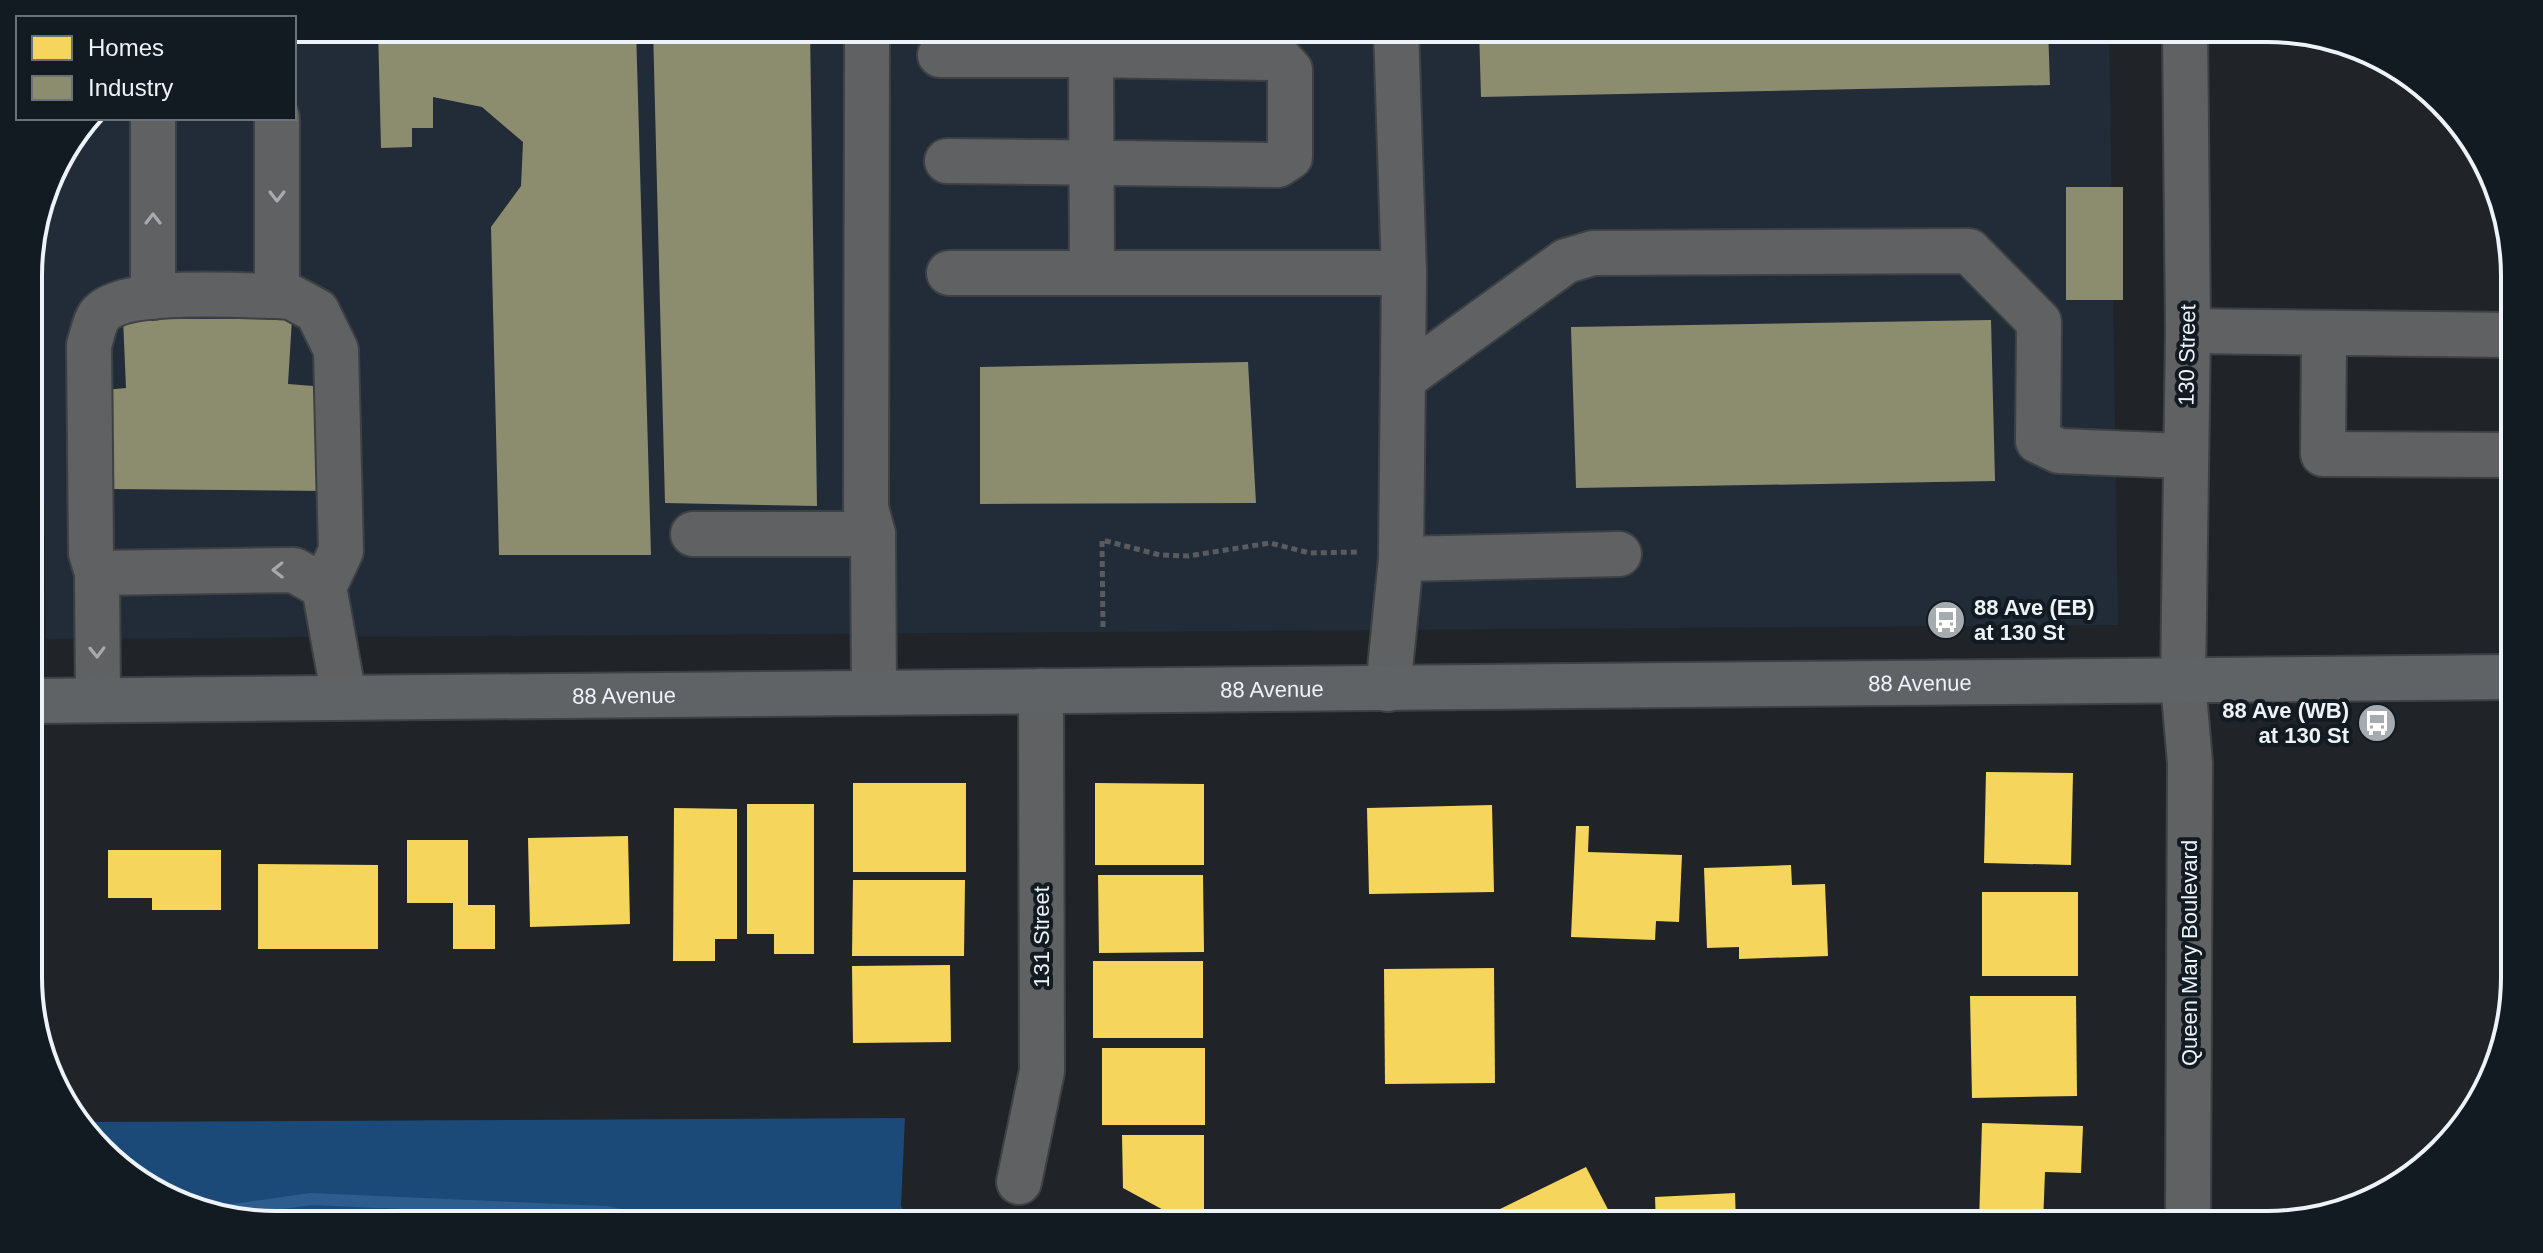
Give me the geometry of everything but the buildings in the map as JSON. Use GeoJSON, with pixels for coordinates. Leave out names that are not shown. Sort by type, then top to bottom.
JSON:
{"type":"FeatureCollection","features":[{"type":"Feature","properties":{"kind":"main road","name":"88 Avenue"},"geometry":{"type":"LineString","coordinates":[[42,701],[2501,677]]}},
{"type":"Feature","properties":{"kind":"street"},"geometry":{"type":"LineString","coordinates":[[1388,689],[1401,554],[1404,273],[1396,42]]}},
{"type":"Feature","properties":{"kind":"street","name":"130 Street"},"geometry":{"type":"LineString","coordinates":[[2183,682],[2188,331],[2185,42]]}},
{"type":"Feature","properties":{"kind":"street"},"geometry":{"type":"LineString","coordinates":[[867,43],[866,508],[873,534],[874,693]]}},
{"type":"Feature","properties":{"kind":"street"},"geometry":{"type":"LineString","coordinates":[[940,55],[1279,58],[1290,70],[1290,157],[1278,165],[947,161]]}},
{"type":"Feature","properties":{"kind":"street"},"geometry":{"type":"LineString","coordinates":[[1091,55],[1092,273]]}},
{"type":"Feature","properties":{"kind":"street"},"geometry":{"type":"LineString","coordinates":[[153,120],[153,297]]}},
{"type":"Feature","properties":{"kind":"street"},"geometry":{"type":"LineString","coordinates":[[277,120],[277,296]]}},
{"type":"Feature","properties":{"kind":"street"},"geometry":{"type":"LineString","coordinates":[[1403,379],[1566,261],[1593,253],[1969,251],[2039,322],[2038,441],[2059,451],[2185,456]]}},
{"type":"Feature","properties":{"kind":"street"},"geometry":{"type":"LineString","coordinates":[[949,273],[1404,273]]}},
{"type":"Feature","properties":{"kind":"street"},"geometry":{"type":"LineString","coordinates":[[98,700],[97,573],[91,553],[89,345],[99,316],[116,303],[153,297],[291,297],[317,311],[336,350],[341,551],[324,587],[344,697]]}},
{"type":"Feature","properties":{"kind":"street"},"geometry":{"type":"LineString","coordinates":[[2188,331],[2501,335]]}},
{"type":"Feature","properties":{"kind":"street"},"geometry":{"type":"LineString","coordinates":[[2324,335],[2323,454],[2501,455]]}},
{"type":"Feature","properties":{"kind":"street"},"geometry":{"type":"LineString","coordinates":[[693,534],[873,534]]}},
{"type":"Feature","properties":{"kind":"street"},"geometry":{"type":"LineString","coordinates":[[1401,554],[1619,554]]}},
{"type":"Feature","properties":{"kind":"street"},"geometry":{"type":"LineString","coordinates":[[97,573],[294,570],[324,587]]}},
{"type":"Feature","properties":{"kind":"street","name":"Queen Mary Boulevard"},"geometry":{"type":"LineString","coordinates":[[2183,682],[2190,763],[2188,1210]]}},
{"type":"Feature","properties":{"kind":"street","name":"131 Street"},"geometry":{"type":"LineString","coordinates":[[1019,1182],[1042,1071],[1041,691]]}},
{"type":"Feature","properties":{"kind":"path"},"geometry":{"type":"LineString","coordinates":[[1103,627],[1102,540],[1160,555],[1188,556],[1270,543],[1293,545],[1310,553],[1401,554]]}},
{"type":"Feature","properties":{"kind":"path"},"geometry":{"type":"LineString","coordinates":[[2377,723],[2378,739]]}},
{"type":"Feature","properties":{"kind":"shaded area"},"geometry":{"type":"Polygon","coordinates":[[[2109,42],[2118,625],[46,639],[43,261],[50,215],[60,186],[73,159],[101,120],[296,120],[296,43],[2109,42]]]}},
{"type":"Feature","properties":{"kind":"shaded area"},"geometry":{"type":"Polygon","coordinates":[[[905,1118],[901,1206],[903,1211],[245,1209],[201,1199],[172,1187],[122,1153],[93,1122],[905,1118]]]}},
{"type":"Feature","properties":{"kind":"waterway"},"geometry":{"type":"LineString","coordinates":[[243,1209],[311,1199],[580,1211]]}},
{"type":"Feature","properties":{"kind":"place","name":"88 Ave (EB) at 130 St"},"geometry":{"type":"Point","coordinates":[1946,620]}},
{"type":"Feature","properties":{"kind":"place","name":"88 Ave (WB) at 130 St"},"geometry":{"type":"Point","coordinates":[2377,723]}}]}
